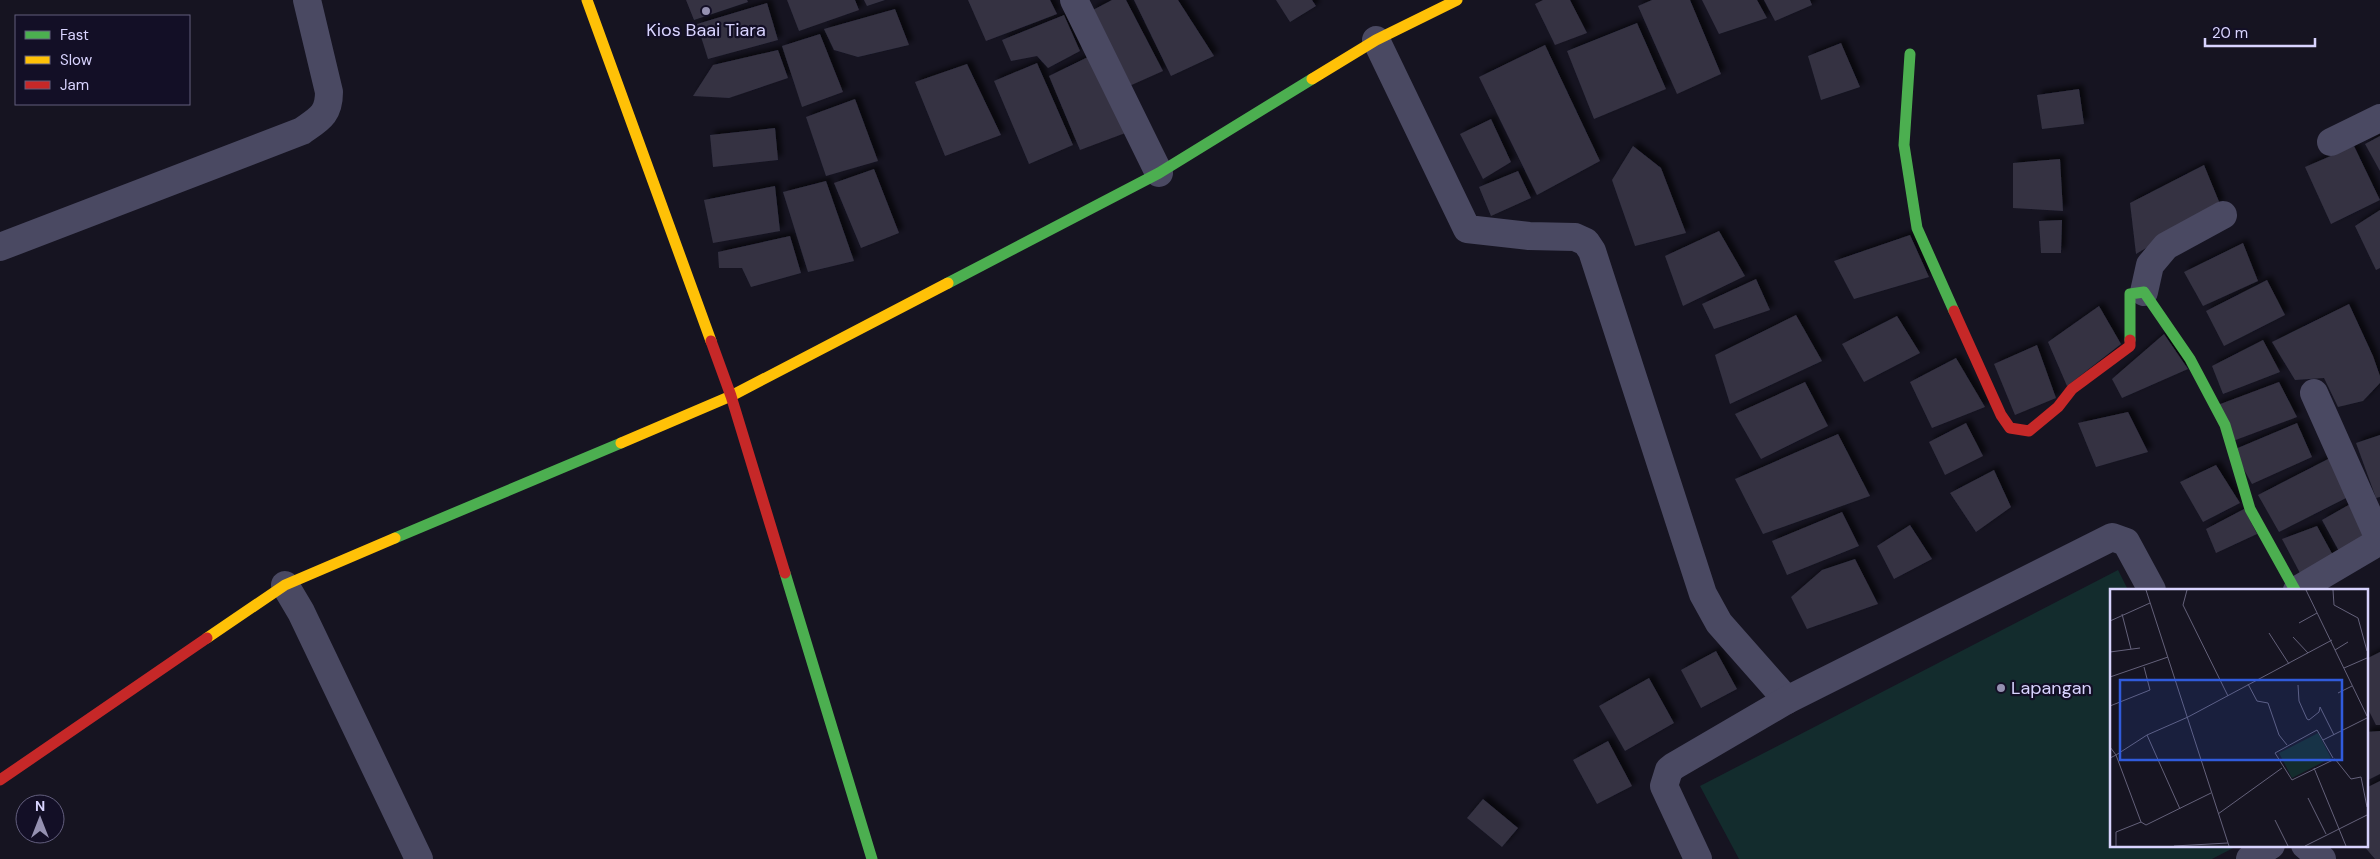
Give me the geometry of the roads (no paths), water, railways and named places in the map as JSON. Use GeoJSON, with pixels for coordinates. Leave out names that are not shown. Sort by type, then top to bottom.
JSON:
{"type":"FeatureCollection","features":[{"type":"Feature","properties":{"kind":"street"},"geometry":{"type":"LineString","coordinates":[[0,246],[302,131],[317,120],[325,112],[329,104],[329,92],[307,0]]}},
{"type":"Feature","properties":{"kind":"street"},"geometry":{"type":"LineString","coordinates":[[587,0],[730,396],[872,859]]}},
{"type":"Feature","properties":{"kind":"street"},"geometry":{"type":"LineString","coordinates":[[1074,0],[1159,173]]}},
{"type":"Feature","properties":{"kind":"street"},"geometry":{"type":"LineString","coordinates":[[0,780],[286,585],[730,396],[1159,173],[1376,40],[1457,0]]}},
{"type":"Feature","properties":{"kind":"street"},"geometry":{"type":"LineString","coordinates":[[1376,40],[1466,229],[1528,236],[1575,237],[1586,242],[1592,251],[1703,594],[1719,623],[1787,700]]}},
{"type":"Feature","properties":{"kind":"street"},"geometry":{"type":"LineString","coordinates":[[1910,54],[1904,145],[1916,228],[1997,408],[2010,428],[2029,431],[2058,407],[2072,389],[2130,346],[2130,294],[2144,292]]}},
{"type":"Feature","properties":{"kind":"street"},"geometry":{"type":"LineString","coordinates":[[2332,142],[2380,118]]}},
{"type":"Feature","properties":{"kind":"street"},"geometry":{"type":"LineString","coordinates":[[2223,215],[2166,246],[2150,265],[2144,292],[2190,359],[2225,424],[2250,509],[2295,589]]}},
{"type":"Feature","properties":{"kind":"street"},"geometry":{"type":"LineString","coordinates":[[2298,589],[2380,541],[2314,393]]}},
{"type":"Feature","properties":{"kind":"street"},"geometry":{"type":"LineString","coordinates":[[1698,859],[1664,786],[1668,770],[1787,700],[2112,537],[2126,542],[2151,589]]}},
{"type":"Feature","properties":{"kind":"street"},"geometry":{"type":"LineString","coordinates":[[286,585],[419,859]]}},
{"type":"Feature","properties":{"kind":"street"},"geometry":{"type":"LineString","coordinates":[[2250,859],[2270,846]]}},
{"type":"Feature","properties":{"kind":"street"},"geometry":{"type":"LineString","coordinates":[[2306,846],[2322,859]]}},
{"type":"Feature","properties":{"kind":"place","name":"Kios Baai Tiara"},"geometry":{"type":"Point","coordinates":[706,11]}},
{"type":"Feature","properties":{"kind":"place","name":"Lapangan"},"geometry":{"type":"Point","coordinates":[2001,688]}}]}
